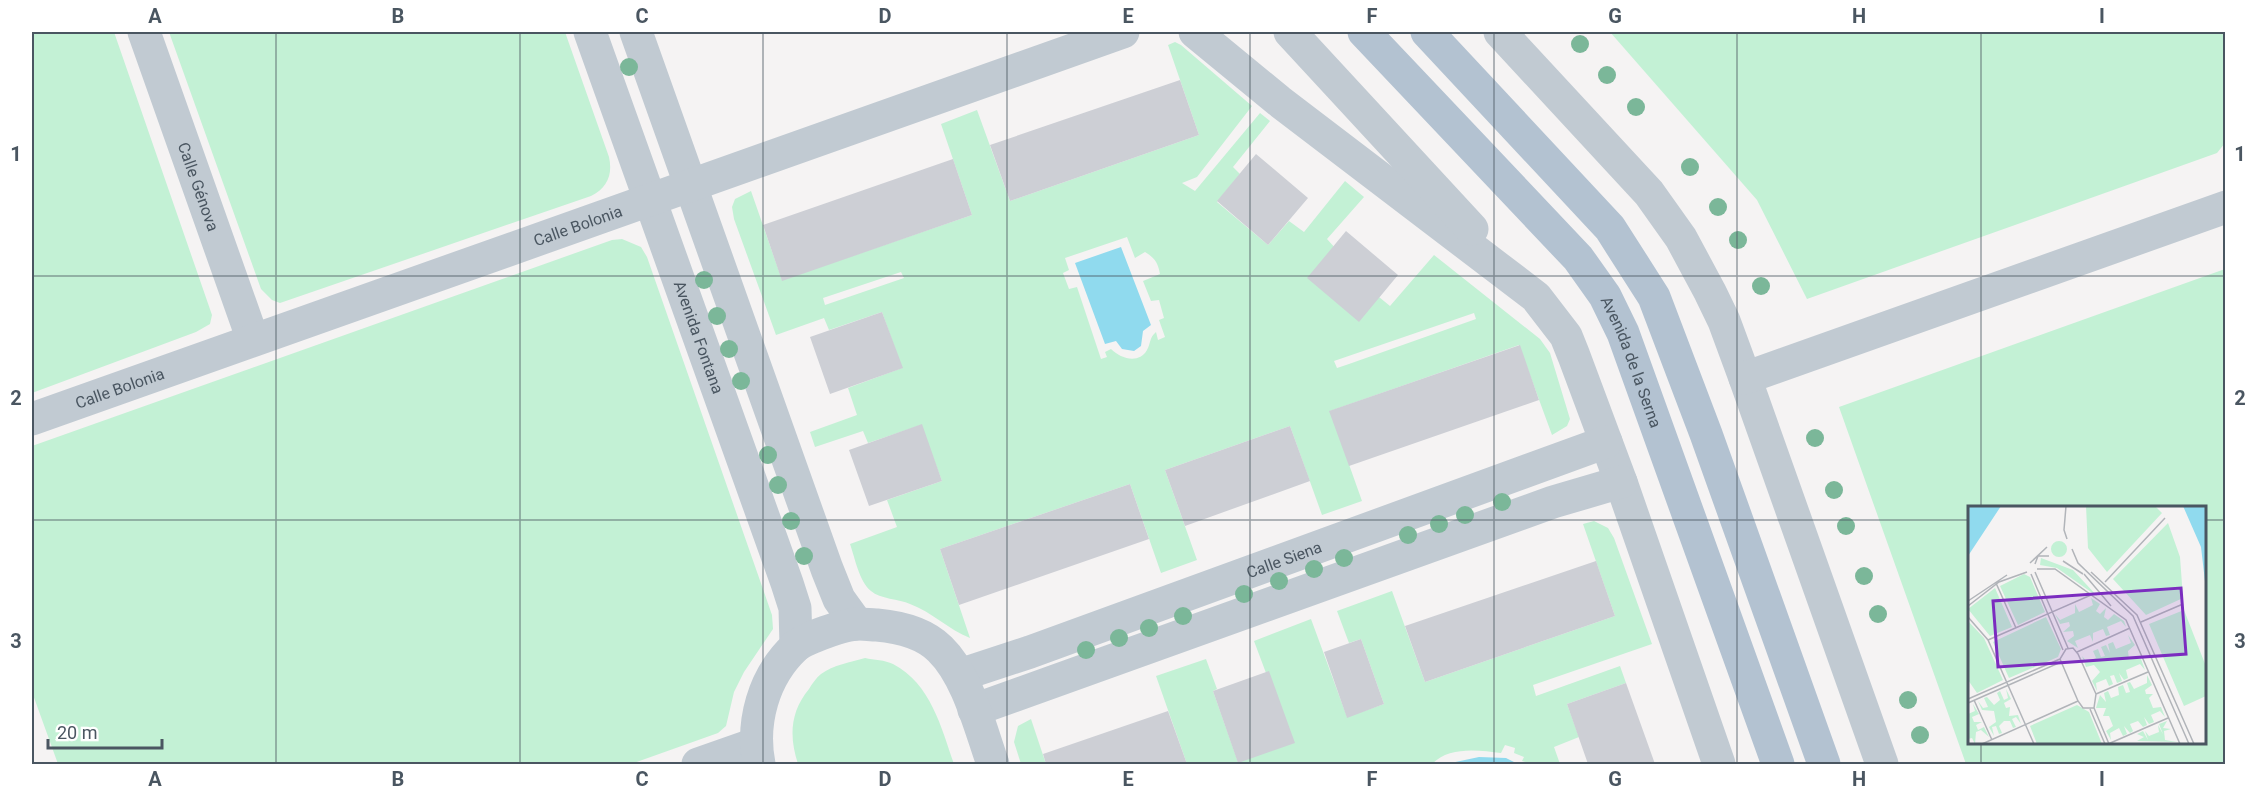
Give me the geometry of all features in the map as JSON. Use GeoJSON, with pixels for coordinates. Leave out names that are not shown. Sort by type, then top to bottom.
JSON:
{"type":"FeatureCollection","features":[{"type":"Feature","properties":{"kind":"main road","name":"Avenida de la Serna"},"geometry":{"type":"LineString","coordinates":[[1364,32],[1578,258],[1605,296],[1623,333],[1661,436],[1778,765]]}},
{"type":"Feature","properties":{"kind":"main road"},"geometry":{"type":"LineString","coordinates":[[1427,32],[1610,228],[1654,297],[1706,434],[1824,765]]}},
{"type":"Feature","properties":{"kind":"street","name":"Calle Génova"},"geometry":{"type":"LineString","coordinates":[[144,32],[254,340]]}},
{"type":"Feature","properties":{"kind":"street","name":"Avenida Fontana"},"geometry":{"type":"LineString","coordinates":[[590,32],[787,583],[795,609],[796,646]]}},
{"type":"Feature","properties":{"kind":"street"},"geometry":{"type":"LineString","coordinates":[[636,32],[692,184],[827,569],[839,600],[857,624]]}},
{"type":"Feature","properties":{"kind":"street","name":"Calle Bolonia"},"geometry":{"type":"LineString","coordinates":[[32,419],[1123,32]]}},
{"type":"Feature","properties":{"kind":"street"},"geometry":{"type":"LineString","coordinates":[[1195,32],[1279,101],[1536,297]]}},
{"type":"Feature","properties":{"kind":"street"},"geometry":{"type":"LineString","coordinates":[[1290,32],[1536,297],[1566,336],[1621,482],[1719,765]]}},
{"type":"Feature","properties":{"kind":"street"},"geometry":{"type":"LineString","coordinates":[[1500,32],[1655,202],[1681,238],[1710,292],[1724,321],[1745,378],[1882,765]]}},
{"type":"Feature","properties":{"kind":"street"},"geometry":{"type":"LineString","coordinates":[[1745,378],[2226,207]]}},
{"type":"Feature","properties":{"kind":"street","name":"Calle Siena"},"geometry":{"type":"LineString","coordinates":[[960,675],[1030,652],[1606,442]]}},
{"type":"Feature","properties":{"kind":"street"},"geometry":{"type":"LineString","coordinates":[[974,710],[1553,501],[1621,482]]}},
{"type":"Feature","properties":{"kind":"street"},"geometry":{"type":"LineString","coordinates":[[698,765],[757,754],[760,704],[776,670],[796,646],[827,632],[857,624],[892,626],[912,632],[939,648],[960,675],[993,765]]}},
{"type":"Feature","properties":{"kind":"green space"},"geometry":{"type":"Polygon","coordinates":[[[32,32],[114,32],[212,315],[210,324],[196,332],[32,393],[32,32]]]}},
{"type":"Feature","properties":{"kind":"green space"},"geometry":{"type":"Polygon","coordinates":[[[169,32],[565,32],[609,157],[608,180],[597,193],[591,196],[280,303],[272,300],[261,289],[169,32]]]}},
{"type":"Feature","properties":{"kind":"green space"},"geometry":{"type":"Polygon","coordinates":[[[1610,32],[2225,32],[2225,143],[2217,153],[1807,299],[1757,200],[1610,32]]]}},
{"type":"Feature","properties":{"kind":"green space"},"geometry":{"type":"Polygon","coordinates":[[[1175,42],[1181,45],[1252,106],[1197,177],[1182,183],[1195,191],[1260,113],[1270,121],[1233,167],[1240,174],[1217,202],[1268,245],[1289,221],[1304,232],[1345,181],[1364,197],[1327,239],[1379,297],[1390,306],[1434,255],[1540,339],[1550,353],[1570,419],[1567,426],[1552,435],[1519,345],[1330,411],[1362,501],[1322,515],[1290,426],[1165,470],[1197,560],[1161,573],[1130,484],[940,549],[970,638],[918,607],[879,596],[871,591],[860,575],[850,544],[897,527],[887,500],[942,481],[921,425],[868,443],[863,431],[815,447],[810,432],[857,415],[848,388],[902,368],[882,312],[829,330],[824,318],[776,335],[734,219],[732,207],[735,199],[751,191],[782,280],[972,215],[941,124],[977,110],[1010,201],[1199,135],[1168,45],[1175,42]],[[1127,237],[1065,258],[1069,270],[1063,273],[1069,289],[1077,287],[1101,359],[1107,357],[1105,352],[1111,349],[1130,359],[1139,357],[1147,350],[1156,332],[1158,340],[1165,337],[1159,320],[1164,318],[1159,300],[1151,301],[1143,281],[1160,274],[1158,267],[1154,259],[1145,252],[1135,258],[1127,237]],[[901,272],[823,298],[825,305],[904,278],[901,272]],[[1474,313],[1334,361],[1337,368],[1476,319],[1474,313]]]}},
{"type":"Feature","properties":{"kind":"green space"},"geometry":{"type":"Polygon","coordinates":[[[622,239],[641,247],[647,257],[772,615],[773,629],[744,672],[734,692],[726,726],[718,733],[631,764],[58,764],[32,692],[32,446],[612,240],[622,239]]]}},
{"type":"Feature","properties":{"kind":"green space"},"geometry":{"type":"Polygon","coordinates":[[[2225,269],[2225,764],[1966,764],[1839,407],[2225,269]]]}},
{"type":"Feature","properties":{"kind":"green space"},"geometry":{"type":"Polygon","coordinates":[[[1594,521],[1608,528],[1614,538],[1652,644],[1533,685],[1536,696],[1620,666],[1626,683],[1567,704],[1579,737],[1554,747],[1560,764],[1532,764],[1522,761],[1524,757],[1514,753],[1515,748],[1505,745],[1501,753],[1474,750],[1456,752],[1439,758],[1432,764],[1187,764],[1156,676],[1206,659],[1217,689],[1213,691],[1238,762],[1266,673],[1254,641],[1311,619],[1347,717],[1384,704],[1361,639],[1349,643],[1337,611],[1392,591],[1425,682],[1615,616],[1583,524],[1594,521]]]}},
{"type":"Feature","properties":{"kind":"green space"},"geometry":{"type":"Polygon","coordinates":[[[865,658],[893,664],[917,683],[939,721],[954,764],[798,764],[793,744],[793,725],[803,698],[821,674],[842,664],[865,658]]]}},
{"type":"Feature","properties":{"kind":"green space"},"geometry":{"type":"Polygon","coordinates":[[[1031,719],[1046,764],[1021,764],[1014,742],[1018,726],[1031,719]]]}},
{"type":"Feature","properties":{"kind":"water"},"geometry":{"type":"Polygon","coordinates":[[[1121,247],[1151,325],[1143,331],[1141,346],[1134,351],[1122,349],[1116,341],[1105,344],[1075,263],[1121,247]]]}},
{"type":"Feature","properties":{"kind":"water"},"geometry":{"type":"Polygon","coordinates":[[[1479,757],[1506,758],[1518,764],[1446,764],[1479,757]]]}},
{"type":"Feature","properties":{"kind":"building"},"geometry":{"type":"Polygon","coordinates":[[[1180,80],[1199,135],[1010,201],[990,145],[1180,80]]]}},
{"type":"Feature","properties":{"kind":"building"},"geometry":{"type":"Polygon","coordinates":[[[1256,154],[1308,198],[1268,245],[1217,201],[1256,154]]]}},
{"type":"Feature","properties":{"kind":"building"},"geometry":{"type":"Polygon","coordinates":[[[953,159],[972,215],[782,281],[763,225],[953,159]]]}},
{"type":"Feature","properties":{"kind":"building"},"geometry":{"type":"Polygon","coordinates":[[[1346,231],[1398,275],[1359,322],[1307,278],[1346,231]]]}},
{"type":"Feature","properties":{"kind":"building"},"geometry":{"type":"Polygon","coordinates":[[[882,312],[903,368],[830,394],[810,337],[882,312]]]}},
{"type":"Feature","properties":{"kind":"building"},"geometry":{"type":"Polygon","coordinates":[[[1520,345],[1539,400],[1349,466],[1329,411],[1520,345]]]}},
{"type":"Feature","properties":{"kind":"building"},"geometry":{"type":"Polygon","coordinates":[[[922,424],[942,481],[869,506],[849,450],[922,424]]]}},
{"type":"Feature","properties":{"kind":"building"},"geometry":{"type":"Polygon","coordinates":[[[1290,426],[1310,481],[1185,526],[1165,470],[1290,426]]]}},
{"type":"Feature","properties":{"kind":"building"},"geometry":{"type":"Polygon","coordinates":[[[1130,484],[1149,539],[959,605],[940,549],[1130,484]]]}},
{"type":"Feature","properties":{"kind":"building"},"geometry":{"type":"Polygon","coordinates":[[[1596,561],[1615,616],[1425,682],[1405,626],[1596,561]]]}},
{"type":"Feature","properties":{"kind":"building"},"geometry":{"type":"Polygon","coordinates":[[[1361,639],[1384,704],[1347,718],[1324,652],[1361,639]]]}},
{"type":"Feature","properties":{"kind":"building"},"geometry":{"type":"Polygon","coordinates":[[[1269,671],[1295,743],[1238,763],[1213,691],[1269,671]]]}},
{"type":"Feature","properties":{"kind":"building"},"geometry":{"type":"Polygon","coordinates":[[[1626,683],[1655,764],[1588,764],[1567,704],[1626,683]]]}},
{"type":"Feature","properties":{"kind":"building"},"geometry":{"type":"Polygon","coordinates":[[[1168,711],[1187,764],[1046,764],[1043,754],[1168,711]]]}}]}
